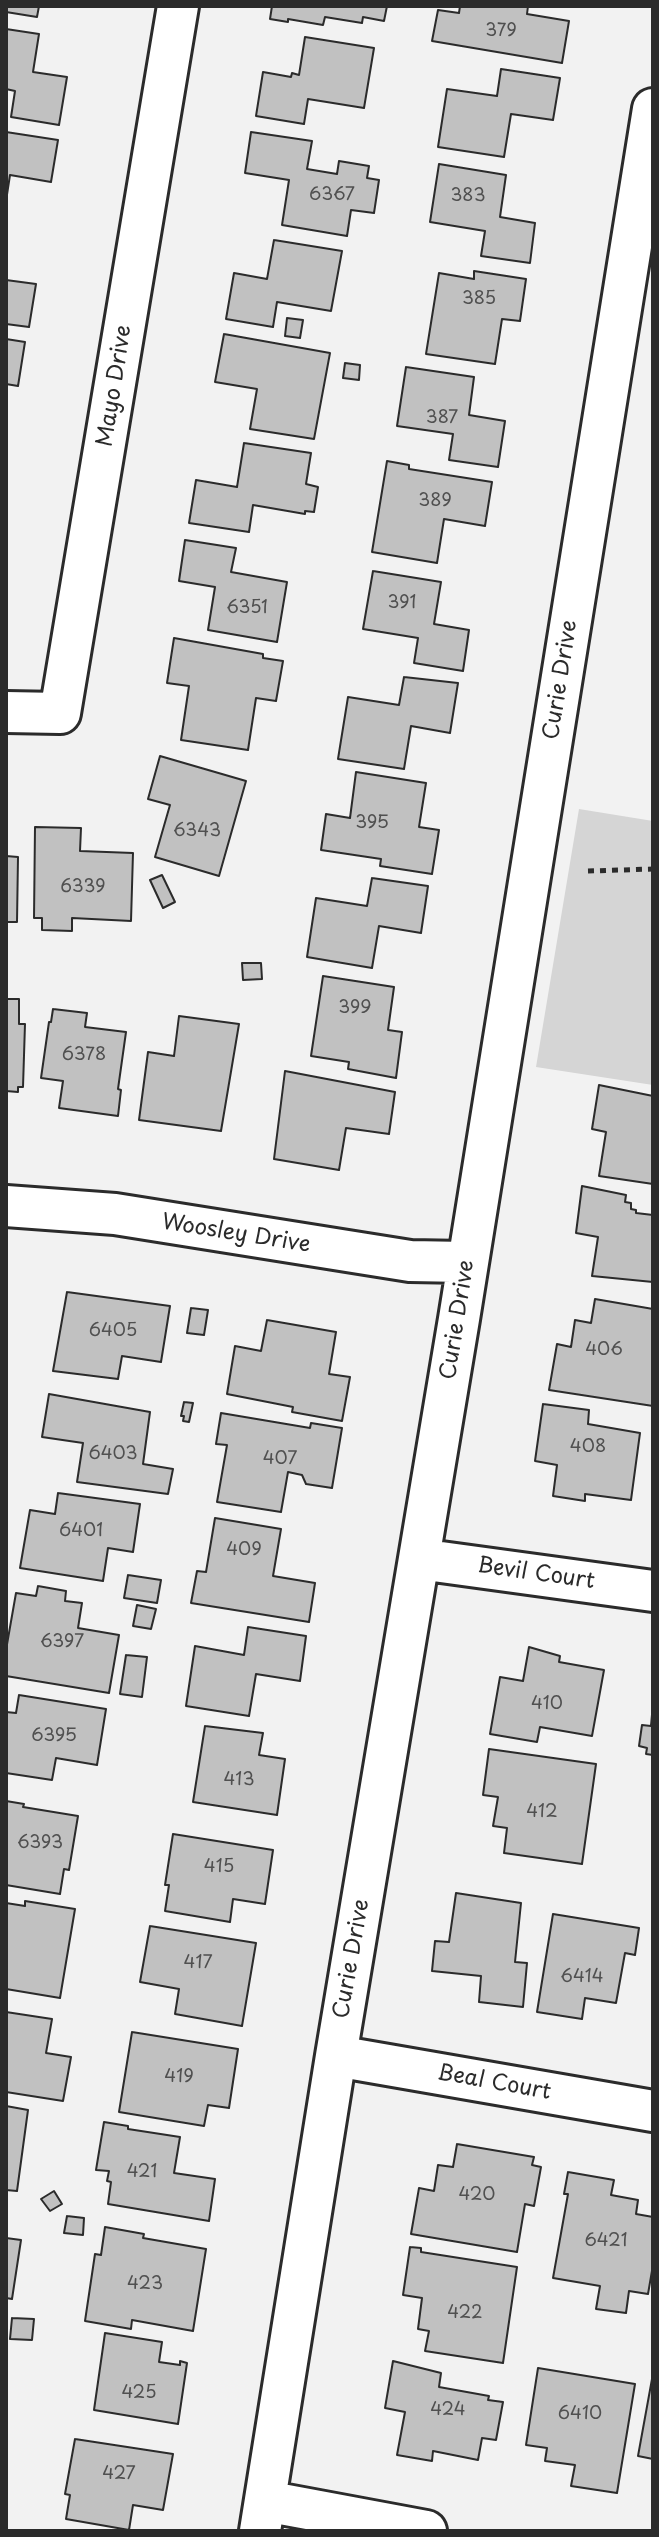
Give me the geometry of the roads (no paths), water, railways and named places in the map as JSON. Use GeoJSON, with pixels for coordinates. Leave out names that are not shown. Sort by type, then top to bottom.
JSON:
{"type":"FeatureCollection","features":[{"type":"Feature","properties":{"kind":"street","name":"Mayo Drive"},"geometry":{"type":"LineString","coordinates":[[6,712],[60,713],[178,6]]}},
{"type":"Feature","properties":{"kind":"street","name":"Curie Drive"},"geometry":{"type":"LineString","coordinates":[[262,2516],[653,109]]}},
{"type":"Feature","properties":{"kind":"street","name":"Woosley Drive"},"geometry":{"type":"LineString","coordinates":[[6,1206],[115,1214],[410,1261],[466,1262]]}},
{"type":"Feature","properties":{"kind":"street","name":"Bevil Court"},"geometry":{"type":"LineString","coordinates":[[419,1559],[653,1591]]}},
{"type":"Feature","properties":{"kind":"street","name":"Beal Court"},"geometry":{"type":"LineString","coordinates":[[336,2056],[653,2111]]}},
{"type":"Feature","properties":{"kind":"street"},"geometry":{"type":"LineString","coordinates":[[262,2516],[426,2531]]}}]}
